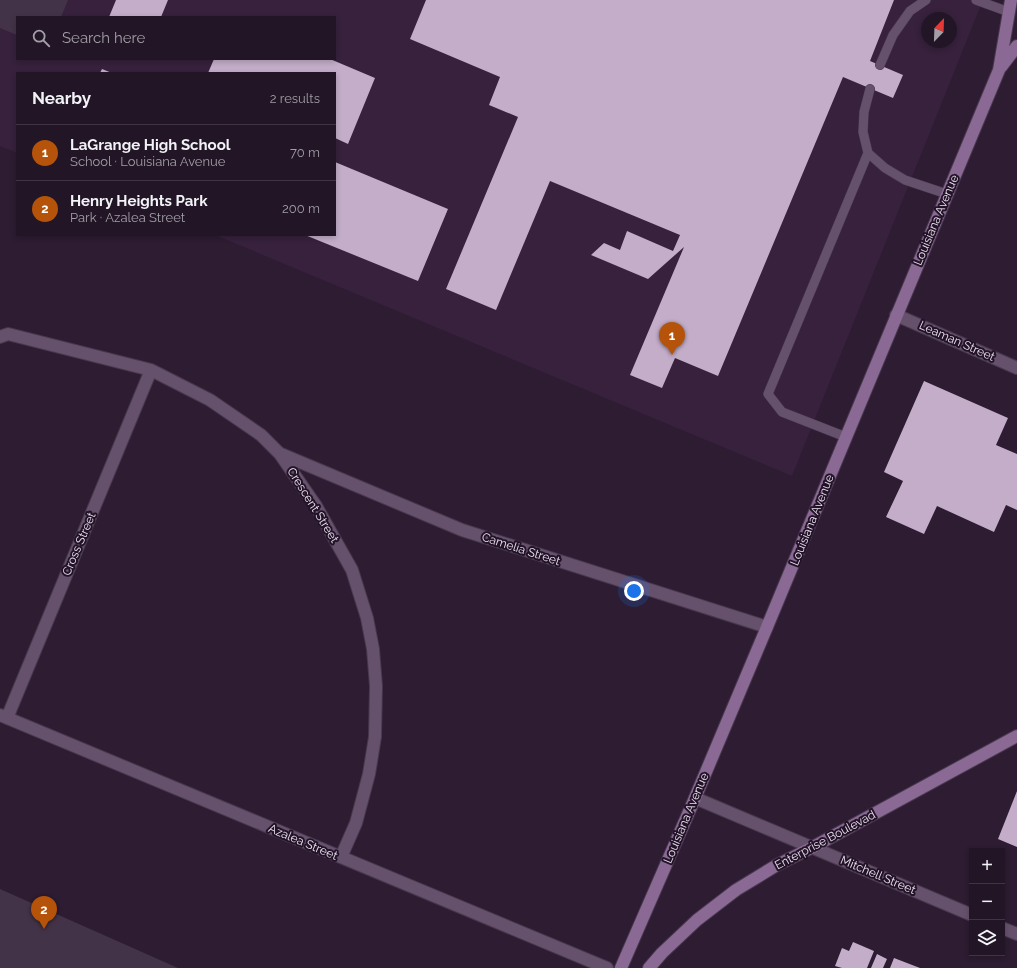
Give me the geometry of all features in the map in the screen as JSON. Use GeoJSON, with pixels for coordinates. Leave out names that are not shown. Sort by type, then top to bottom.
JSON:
{"type":"FeatureCollection","features":[{"type":"Feature","properties":{"kind":"street","name":"Louisiana Avenue"},"geometry":{"type":"LineString","coordinates":[[621,968],[767,627],[999,70],[1011,0]]}},
{"type":"Feature","properties":{"kind":"street","name":"Louisiana Avenue"},"geometry":{"type":"LineString","coordinates":[[999,70],[1017,46]]}},
{"type":"Feature","properties":{"kind":"street","name":"Leaman Street"},"geometry":{"type":"LineString","coordinates":[[896,315],[1017,368]]}},
{"type":"Feature","properties":{"kind":"street","name":"Crescent Street"},"geometry":{"type":"LineString","coordinates":[[3,334],[151,370],[210,400],[261,435],[280,454],[316,506],[352,570],[367,618],[373,649],[376,686],[375,737],[369,774],[356,823],[341,858]]}},
{"type":"Feature","properties":{"kind":"street","name":"Cross Street"},"geometry":{"type":"LineString","coordinates":[[3,717],[151,370]]}},
{"type":"Feature","properties":{"kind":"street","name":"Camelia Street"},"geometry":{"type":"LineString","coordinates":[[280,454],[462,530],[767,627]]}},
{"type":"Feature","properties":{"kind":"street","name":"Azalea Street"},"geometry":{"type":"LineString","coordinates":[[3,717],[607,968]]}},
{"type":"Feature","properties":{"kind":"street","name":"Enterprise Boulevad"},"geometry":{"type":"LineString","coordinates":[[649,968],[662,953],[697,920],[736,890],[777,865],[1017,736]]}},
{"type":"Feature","properties":{"kind":"street","name":"Mitchell Street"},"geometry":{"type":"LineString","coordinates":[[695,798],[969,914]]}},
{"type":"Feature","properties":{"kind":"street"},"geometry":{"type":"LineString","coordinates":[[1005,929],[1017,934]]}},
{"type":"Feature","properties":{"kind":"lane"},"geometry":{"type":"LineString","coordinates":[[880,65],[893,35],[910,11],[926,0]]}},
{"type":"Feature","properties":{"kind":"lane"},"geometry":{"type":"LineString","coordinates":[[976,0],[1009,12]]}},
{"type":"Feature","properties":{"kind":"lane"},"geometry":{"type":"LineString","coordinates":[[870,89],[864,112],[863,132],[868,153],[885,168],[905,180],[947,194]]}},
{"type":"Feature","properties":{"kind":"lane"},"geometry":{"type":"LineString","coordinates":[[846,437],[782,412],[768,394],[868,153]]}},
{"type":"Feature","properties":{"kind":"shaded area"},"geometry":{"type":"Polygon","coordinates":[[[0,0],[983,0],[792,476],[217,236],[336,236],[336,72],[16,72],[16,153],[0,146],[0,0]]]}},
{"type":"Feature","properties":{"kind":"shaded area"},"geometry":{"type":"Polygon","coordinates":[[[0,0],[68,0],[61,16],[16,16],[16,35],[0,28],[0,0]]]}},
{"type":"Feature","properties":{"kind":"shaded area"},"geometry":{"type":"Polygon","coordinates":[[[0,889],[178,968],[0,968],[0,889]]]}},
{"type":"Feature","properties":{"kind":"building"},"geometry":{"type":"Polygon","coordinates":[[[116,0],[168,0],[161,16],[109,16],[116,0]]]}},
{"type":"Feature","properties":{"kind":"building"},"geometry":{"type":"Polygon","coordinates":[[[426,0],[894,0],[870,61],[903,75],[893,98],[843,77],[718,376],[675,358],[662,388],[630,375],[684,247],[648,279],[591,255],[604,243],[620,250],[627,231],[673,251],[680,235],[550,181],[496,310],[446,289],[518,117],[489,105],[500,77],[410,39],[426,0]]]}},
{"type":"Feature","properties":{"kind":"building"},"geometry":{"type":"Polygon","coordinates":[[[214,60],[332,60],[375,78],[348,144],[336,138],[336,72],[208,72],[214,60]]]}},
{"type":"Feature","properties":{"kind":"building"},"geometry":{"type":"Polygon","coordinates":[[[102,69],[110,72],[100,72],[102,69]]]}},
{"type":"Feature","properties":{"kind":"building"},"geometry":{"type":"Polygon","coordinates":[[[336,162],[448,209],[418,281],[307,236],[336,236],[336,162]]]}},
{"type":"Feature","properties":{"kind":"building"},"geometry":{"type":"Polygon","coordinates":[[[924,381],[1008,418],[996,445],[1017,454],[1017,510],[1006,505],[994,532],[937,506],[924,534],[886,517],[903,481],[884,472],[924,381]]]}},
{"type":"Feature","properties":{"kind":"building"},"geometry":{"type":"Polygon","coordinates":[[[1017,791],[1017,847],[998,839],[1017,791]]]}},
{"type":"Feature","properties":{"kind":"building"},"geometry":{"type":"Polygon","coordinates":[[[853,942],[874,951],[867,968],[842,968],[835,966],[842,948],[849,951],[853,942]]]}},
{"type":"Feature","properties":{"kind":"building"},"geometry":{"type":"Polygon","coordinates":[[[877,954],[887,959],[883,968],[871,968],[877,954]]]}},
{"type":"Feature","properties":{"kind":"building"},"geometry":{"type":"Polygon","coordinates":[[[894,958],[920,968],[890,968],[894,958]]]}},
{"type":"Feature","properties":{"kind":"place","name":"LaGrange High School"},"geometry":{"type":"Point","coordinates":[672,355]}},
{"type":"Feature","properties":{"kind":"place","name":"Henry Heights Park"},"geometry":{"type":"Point","coordinates":[44,929]}}]}
